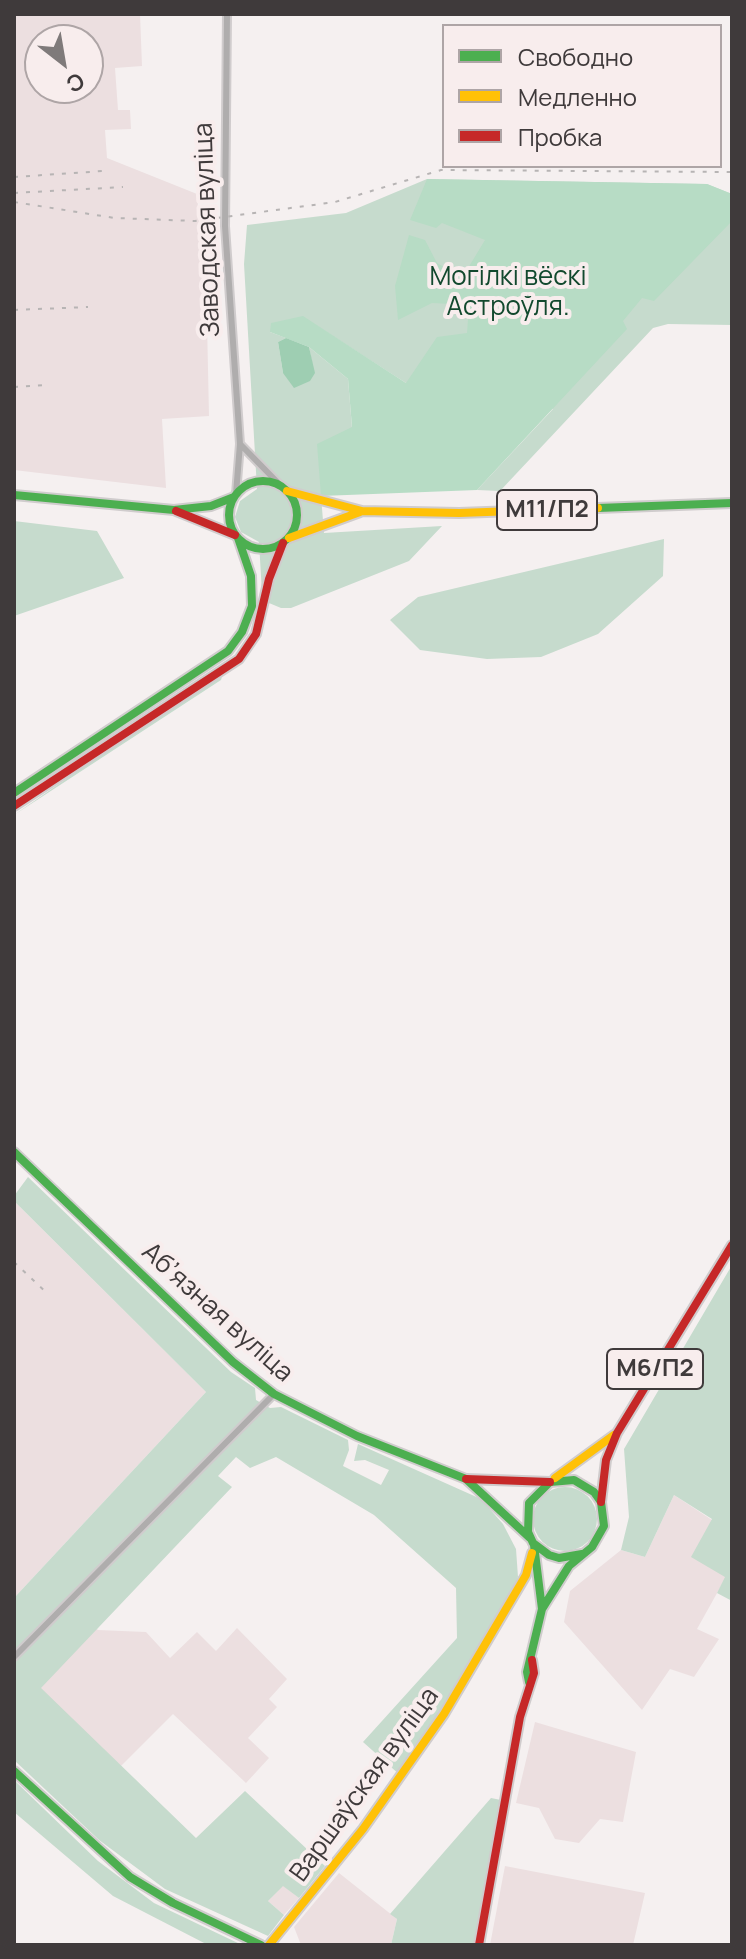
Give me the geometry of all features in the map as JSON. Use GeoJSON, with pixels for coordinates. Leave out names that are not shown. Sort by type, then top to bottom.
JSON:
{"type":"FeatureCollection","features":[{"type":"Feature","properties":{"kind":"main road","name":"М11/П2"},"geometry":{"type":"LineString","coordinates":[[14,495],[174,510],[211,506],[258,482],[362,511],[459,513],[732,503]]}},
{"type":"Feature","properties":{"kind":"main road"},"geometry":{"type":"LineString","coordinates":[[14,806],[239,659],[256,634],[269,579],[297,515],[285,489]]}},
{"type":"Feature","properties":{"kind":"main road"},"geometry":{"type":"LineString","coordinates":[[14,793],[228,651],[249,616],[251,576],[229,516],[235,496]]}},
{"type":"Feature","properties":{"kind":"main road","name":"М11/П2"},"geometry":{"type":"LineString","coordinates":[[174,510],[259,549],[362,511]]}},
{"type":"Feature","properties":{"kind":"main road","name":"Абʼязная вуліца"},"geometry":{"type":"LineString","coordinates":[[14,1152],[233,1362],[274,1394],[357,1436],[466,1479],[550,1482]]}},
{"type":"Feature","properties":{"kind":"main road","name":"М6/П2"},"geometry":{"type":"LineString","coordinates":[[542,1609],[560,1578],[599,1538],[604,1514],[601,1502],[606,1460],[617,1433],[732,1245]]}},
{"type":"Feature","properties":{"kind":"main road","name":"М6/П2"},"geometry":{"type":"LineString","coordinates":[[479,1945],[529,1682],[534,1673],[532,1660],[542,1609],[541,1585],[525,1522],[529,1503],[550,1482],[617,1433]]}},
{"type":"Feature","properties":{"kind":"main road","name":"Абʼязная вуліца"},"geometry":{"type":"LineString","coordinates":[[466,1479],[532,1540]]}},
{"type":"Feature","properties":{"kind":"main road"},"geometry":{"type":"LineString","coordinates":[[550,1482],[574,1480],[585,1484],[601,1502]]}},
{"type":"Feature","properties":{"kind":"main road"},"geometry":{"type":"LineString","coordinates":[[532,1540],[559,1558],[582,1554]]}},
{"type":"Feature","properties":{"kind":"main road","name":"Варшаўская вуліца"},"geometry":{"type":"LineString","coordinates":[[269,1945],[400,1779],[444,1714],[532,1560],[532,1540]]}},
{"type":"Feature","properties":{"kind":"main road"},"geometry":{"type":"LineString","coordinates":[[510,1601],[529,1583],[541,1585]]}},
{"type":"Feature","properties":{"kind":"main road"},"geometry":{"type":"LineString","coordinates":[[14,1771],[130,1877],[173,1903],[261,1945]]}},
{"type":"Feature","properties":{"kind":"street","name":"Заводская вуліца"},"geometry":{"type":"LineString","coordinates":[[227,14],[225,226],[240,444],[235,496]]}},
{"type":"Feature","properties":{"kind":"street"},"geometry":{"type":"LineString","coordinates":[[240,444],[285,489]]}},
{"type":"Feature","properties":{"kind":"street"},"geometry":{"type":"LineString","coordinates":[[14,1657],[274,1394]]}},
{"type":"Feature","properties":{"kind":"shaded area"},"geometry":{"type":"Polygon","coordinates":[[[14,14],[140,14],[142,66],[115,68],[118,110],[130,110],[131,129],[105,130],[107,158],[197,194],[207,322],[209,416],[162,419],[166,488],[14,470],[14,14]]]}},
{"type":"Feature","properties":{"kind":"shaded area"},"geometry":{"type":"Polygon","coordinates":[[[286,338],[309,347],[315,373],[310,381],[294,388],[283,373],[278,342],[286,338]]]}},
{"type":"Feature","properties":{"kind":"shaded area"},"geometry":{"type":"Polygon","coordinates":[[[14,1201],[206,1392],[14,1598],[14,1201]]]}},
{"type":"Feature","properties":{"kind":"shaded area"},"geometry":{"type":"Polygon","coordinates":[[[674,1495],[712,1520],[726,1577],[697,1629],[719,1639],[694,1677],[670,1669],[642,1710],[564,1622],[570,1591],[621,1550],[645,1557],[674,1495]]]}},
{"type":"Feature","properties":{"kind":"shaded area"},"geometry":{"type":"Polygon","coordinates":[[[81,1615],[98,1630],[146,1632],[170,1658],[197,1632],[216,1651],[237,1628],[287,1679],[269,1699],[277,1707],[248,1738],[269,1758],[246,1783],[173,1714],[121,1766],[14,1685],[81,1615]]]}},
{"type":"Feature","properties":{"kind":"shaded area"},"geometry":{"type":"Polygon","coordinates":[[[535,1722],[636,1752],[623,1822],[600,1819],[579,1843],[555,1839],[539,1808],[516,1803],[535,1722]]]}},
{"type":"Feature","properties":{"kind":"shaded area"},"geometry":{"type":"Polygon","coordinates":[[[505,1866],[645,1893],[633,1945],[490,1945],[505,1866]]]}},
{"type":"Feature","properties":{"kind":"shaded area"},"geometry":{"type":"Polygon","coordinates":[[[339,1873],[397,1919],[391,1945],[301,1945],[294,1927],[339,1873]]]}},
{"type":"Feature","properties":{"kind":"shaded area"},"geometry":{"type":"Polygon","coordinates":[[[283,1885],[299,1898],[284,1915],[268,1901],[283,1885]]]}},
{"type":"Feature","properties":{"kind":"green space","name":"Могілкі вёскі Астроўля."},"geometry":{"type":"Polygon","coordinates":[[[427,179],[707,184],[732,194],[732,325],[668,324],[653,328],[500,491],[477,490],[553,409],[406,383],[303,317],[270,332],[286,338],[278,342],[283,373],[314,373],[309,347],[348,379],[352,428],[321,496],[324,533],[442,526],[409,561],[291,608],[281,608],[269,603],[262,593],[259,542],[241,532],[235,517],[240,501],[257,489],[244,264],[247,225],[346,213],[427,179]]]}},
{"type":"Feature","properties":{"kind":"green space","name":"Могілкі вёскі Астроўля."},"geometry":{"type":"Polygon","coordinates":[[[427,179],[707,184],[732,194],[732,221],[654,301],[642,298],[623,321],[627,329],[477,490],[321,496],[317,444],[352,427],[348,379],[309,347],[270,332],[271,323],[303,316],[406,383],[437,337],[467,333],[469,305],[432,303],[398,320],[395,286],[409,235],[425,240],[437,263],[462,278],[485,240],[442,223],[436,228],[410,220],[427,179]]]}},
{"type":"Feature","properties":{"kind":"green space"},"geometry":{"type":"Polygon","coordinates":[[[14,521],[97,531],[124,578],[14,616],[14,521]]]}},
{"type":"Feature","properties":{"kind":"green space"},"geometry":{"type":"Polygon","coordinates":[[[664,539],[663,576],[598,634],[541,657],[487,659],[420,650],[390,620],[418,597],[664,539]]]}},
{"type":"Feature","properties":{"kind":"green space"},"geometry":{"type":"Polygon","coordinates":[[[222,677],[221,680],[14,815],[141,727],[222,677]]]}},
{"type":"Feature","properties":{"kind":"green space"},"geometry":{"type":"Polygon","coordinates":[[[28,1177],[231,1372],[255,1388],[256,1400],[270,1408],[281,1407],[348,1440],[349,1450],[343,1466],[381,1485],[389,1470],[365,1460],[354,1461],[358,1444],[481,1499],[503,1524],[516,1549],[518,1577],[510,1595],[401,1776],[363,1742],[457,1638],[456,1588],[374,1515],[276,1457],[250,1468],[236,1457],[218,1476],[232,1487],[41,1688],[196,1838],[245,1791],[325,1866],[299,1898],[283,1886],[268,1901],[284,1915],[268,1936],[165,1889],[99,1840],[14,1760],[14,1598],[206,1392],[14,1201],[14,1196],[28,1177]]]}},
{"type":"Feature","properties":{"kind":"green space"},"geometry":{"type":"Polygon","coordinates":[[[732,1265],[732,1601],[717,1593],[725,1577],[691,1557],[712,1519],[674,1495],[645,1557],[621,1550],[629,1517],[624,1449],[732,1265]]]}},
{"type":"Feature","properties":{"kind":"green space"},"geometry":{"type":"Polygon","coordinates":[[[565,1487],[588,1496],[597,1519],[588,1542],[565,1551],[542,1542],[533,1519],[542,1496],[565,1487]]]}},
{"type":"Feature","properties":{"kind":"green space"},"geometry":{"type":"Polygon","coordinates":[[[14,1780],[98,1861],[154,1903],[242,1945],[208,1945],[113,1896],[14,1812],[14,1780]]]}},
{"type":"Feature","properties":{"kind":"green space"},"geometry":{"type":"Polygon","coordinates":[[[491,1798],[501,1800],[474,1945],[391,1945],[397,1919],[390,1914],[491,1798]]]}},
{"type":"Feature","properties":{"kind":"railway"},"geometry":{"type":"LineString","coordinates":[[14,202],[115,218],[195,221],[335,202],[441,170],[732,172]]}},
{"type":"Feature","properties":{"kind":"railway"},"geometry":{"type":"LineString","coordinates":[[14,177],[103,171]]}},
{"type":"Feature","properties":{"kind":"railway"},"geometry":{"type":"LineString","coordinates":[[14,193],[123,187]]}},
{"type":"Feature","properties":{"kind":"railway"},"geometry":{"type":"LineString","coordinates":[[14,310],[88,307]]}},
{"type":"Feature","properties":{"kind":"railway"},"geometry":{"type":"LineString","coordinates":[[14,387],[46,385]]}},
{"type":"Feature","properties":{"kind":"railway"},"geometry":{"type":"LineString","coordinates":[[14,1262],[48,1294]]}},
{"type":"Feature","properties":{"kind":"traffic: fast"},"geometry":{"type":"LineString","coordinates":[[263,481],[287,491],[297,515],[287,539],[263,549],[239,539],[229,515],[239,491],[263,481]]}},
{"type":"Feature","properties":{"kind":"traffic: fast"},"geometry":{"type":"LineString","coordinates":[[14,495],[174,510],[211,506],[234,497]]}},
{"type":"Feature","properties":{"kind":"traffic: fast"},"geometry":{"type":"LineString","coordinates":[[598,508],[732,503]]}},
{"type":"Feature","properties":{"kind":"traffic: fast"},"geometry":{"type":"LineString","coordinates":[[14,793],[228,651],[242,632],[252,606],[251,576],[238,538]]}},
{"type":"Feature","properties":{"kind":"traffic: fast"},"geometry":{"type":"LineString","coordinates":[[14,1152],[233,1362],[274,1394],[357,1436],[466,1479],[530,1538]]}},
{"type":"Feature","properties":{"kind":"traffic: fast"},"geometry":{"type":"LineString","coordinates":[[542,1609],[569,1566],[592,1547],[604,1526],[601,1502],[594,1492],[574,1480],[550,1482],[529,1503],[528,1532],[533,1543],[549,1555],[559,1558],[582,1554]]}},
{"type":"Feature","properties":{"kind":"traffic: fast"},"geometry":{"type":"LineString","coordinates":[[529,1682],[527,1672],[542,1609],[534,1545]]}},
{"type":"Feature","properties":{"kind":"traffic: fast"},"geometry":{"type":"LineString","coordinates":[[14,1771],[130,1877],[173,1903],[261,1945]]}},
{"type":"Feature","properties":{"kind":"traffic: slow"},"geometry":{"type":"LineString","coordinates":[[287,491],[362,511],[459,513],[598,508]]}},
{"type":"Feature","properties":{"kind":"traffic: slow"},"geometry":{"type":"LineString","coordinates":[[289,538],[360,512]]}},
{"type":"Feature","properties":{"kind":"traffic: slow"},"geometry":{"type":"LineString","coordinates":[[555,1478],[614,1435]]}},
{"type":"Feature","properties":{"kind":"traffic: slow"},"geometry":{"type":"LineString","coordinates":[[269,1945],[363,1829],[444,1714],[526,1575],[532,1553]]}},
{"type":"Feature","properties":{"kind":"traffic: jam"},"geometry":{"type":"LineString","coordinates":[[176,511],[235,535]]}},
{"type":"Feature","properties":{"kind":"traffic: jam"},"geometry":{"type":"LineString","coordinates":[[14,806],[239,659],[256,634],[269,579],[283,543]]}},
{"type":"Feature","properties":{"kind":"traffic: jam"},"geometry":{"type":"LineString","coordinates":[[601,1502],[606,1460],[617,1433],[732,1245]]}},
{"type":"Feature","properties":{"kind":"traffic: jam"},"geometry":{"type":"LineString","coordinates":[[466,1479],[550,1482]]}},
{"type":"Feature","properties":{"kind":"traffic: jam"},"geometry":{"type":"LineString","coordinates":[[479,1945],[520,1717],[534,1673],[532,1660]]}}]}
